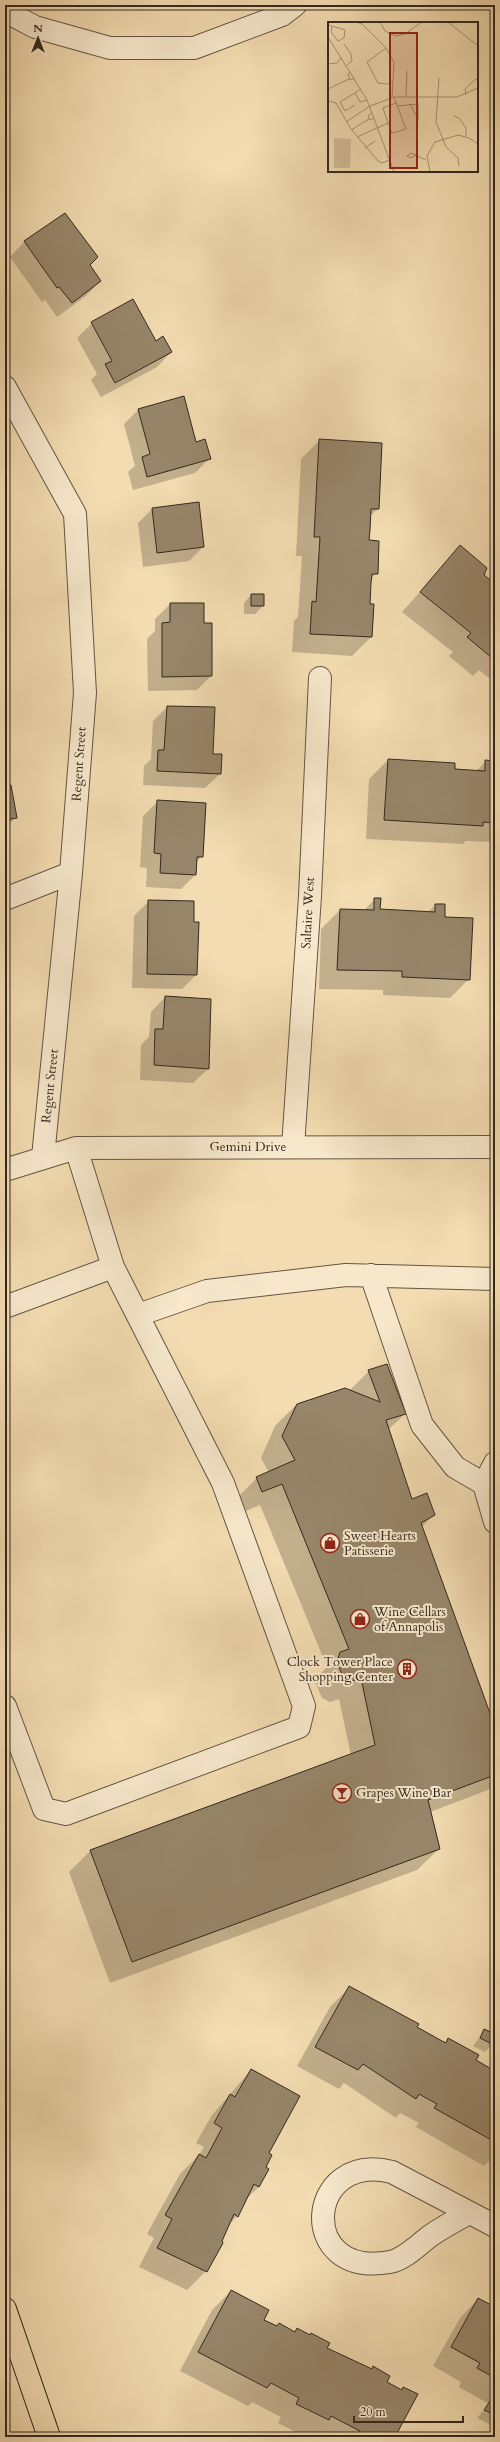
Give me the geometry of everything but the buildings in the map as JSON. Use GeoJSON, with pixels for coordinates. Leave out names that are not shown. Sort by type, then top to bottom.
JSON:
{"type":"FeatureCollection","features":[{"type":"Feature","properties":{"kind":"main road"},"geometry":{"type":"LineString","coordinates":[[5,2309],[49,2437]]}},
{"type":"Feature","properties":{"kind":"street"},"geometry":{"type":"LineString","coordinates":[[5,11],[34,28],[110,48],[194,48],[282,15],[295,5]]}},
{"type":"Feature","properties":{"kind":"street","name":"Regent Street"},"geometry":{"type":"LineString","coordinates":[[5,387],[74,514],[85,693],[71,873],[42,1157]]}},
{"type":"Feature","properties":{"kind":"street","name":"Saltaire West"},"geometry":{"type":"LineString","coordinates":[[293,1147],[310,896],[320,678]]}},
{"type":"Feature","properties":{"kind":"street"},"geometry":{"type":"LineString","coordinates":[[5,900],[71,873]]}},
{"type":"Feature","properties":{"kind":"street","name":"Gemini Drive"},"geometry":{"type":"LineString","coordinates":[[5,1170],[42,1157],[76,1148],[495,1147]]}},
{"type":"Feature","properties":{"kind":"street"},"geometry":{"type":"LineString","coordinates":[[5,1706],[44,1809],[66,1814],[300,1727],[304,1706],[223,1483],[113,1267],[76,1148]]}},
{"type":"Feature","properties":{"kind":"street"},"geometry":{"type":"LineString","coordinates":[[5,1306],[113,1267]]}},
{"type":"Feature","properties":{"kind":"street"},"geometry":{"type":"LineString","coordinates":[[138,1315],[207,1292],[346,1275],[495,1279]]}},
{"type":"Feature","properties":{"kind":"street"},"geometry":{"type":"LineString","coordinates":[[371,1275],[422,1425],[455,1467],[484,1484],[495,1522]]}},
{"type":"Feature","properties":{"kind":"street"},"geometry":{"type":"LineString","coordinates":[[484,1484],[495,1463]]}},
{"type":"Feature","properties":{"kind":"street"},"geometry":{"type":"LineString","coordinates":[[469,2212],[446,2225],[412,2251],[391,2262],[369,2264],[351,2261],[332,2248],[322,2229],[322,2206],[331,2191],[344,2177],[362,2170],[392,2172],[469,2212],[495,2226]]}},
{"type":"Feature","properties":{"kind":"place","name":"Sweet Hearts Patisserie"},"geometry":{"type":"Point","coordinates":[330,1543]}},
{"type":"Feature","properties":{"kind":"place","name":"Wine Cellars of Annapolis"},"geometry":{"type":"Point","coordinates":[360,1619]}},
{"type":"Feature","properties":{"kind":"place","name":"Clock Tower Place Shopping Center"},"geometry":{"type":"Point","coordinates":[407,1669]}},
{"type":"Feature","properties":{"kind":"place","name":"Grapes Wine Bar"},"geometry":{"type":"Point","coordinates":[342,1793]}}]}
